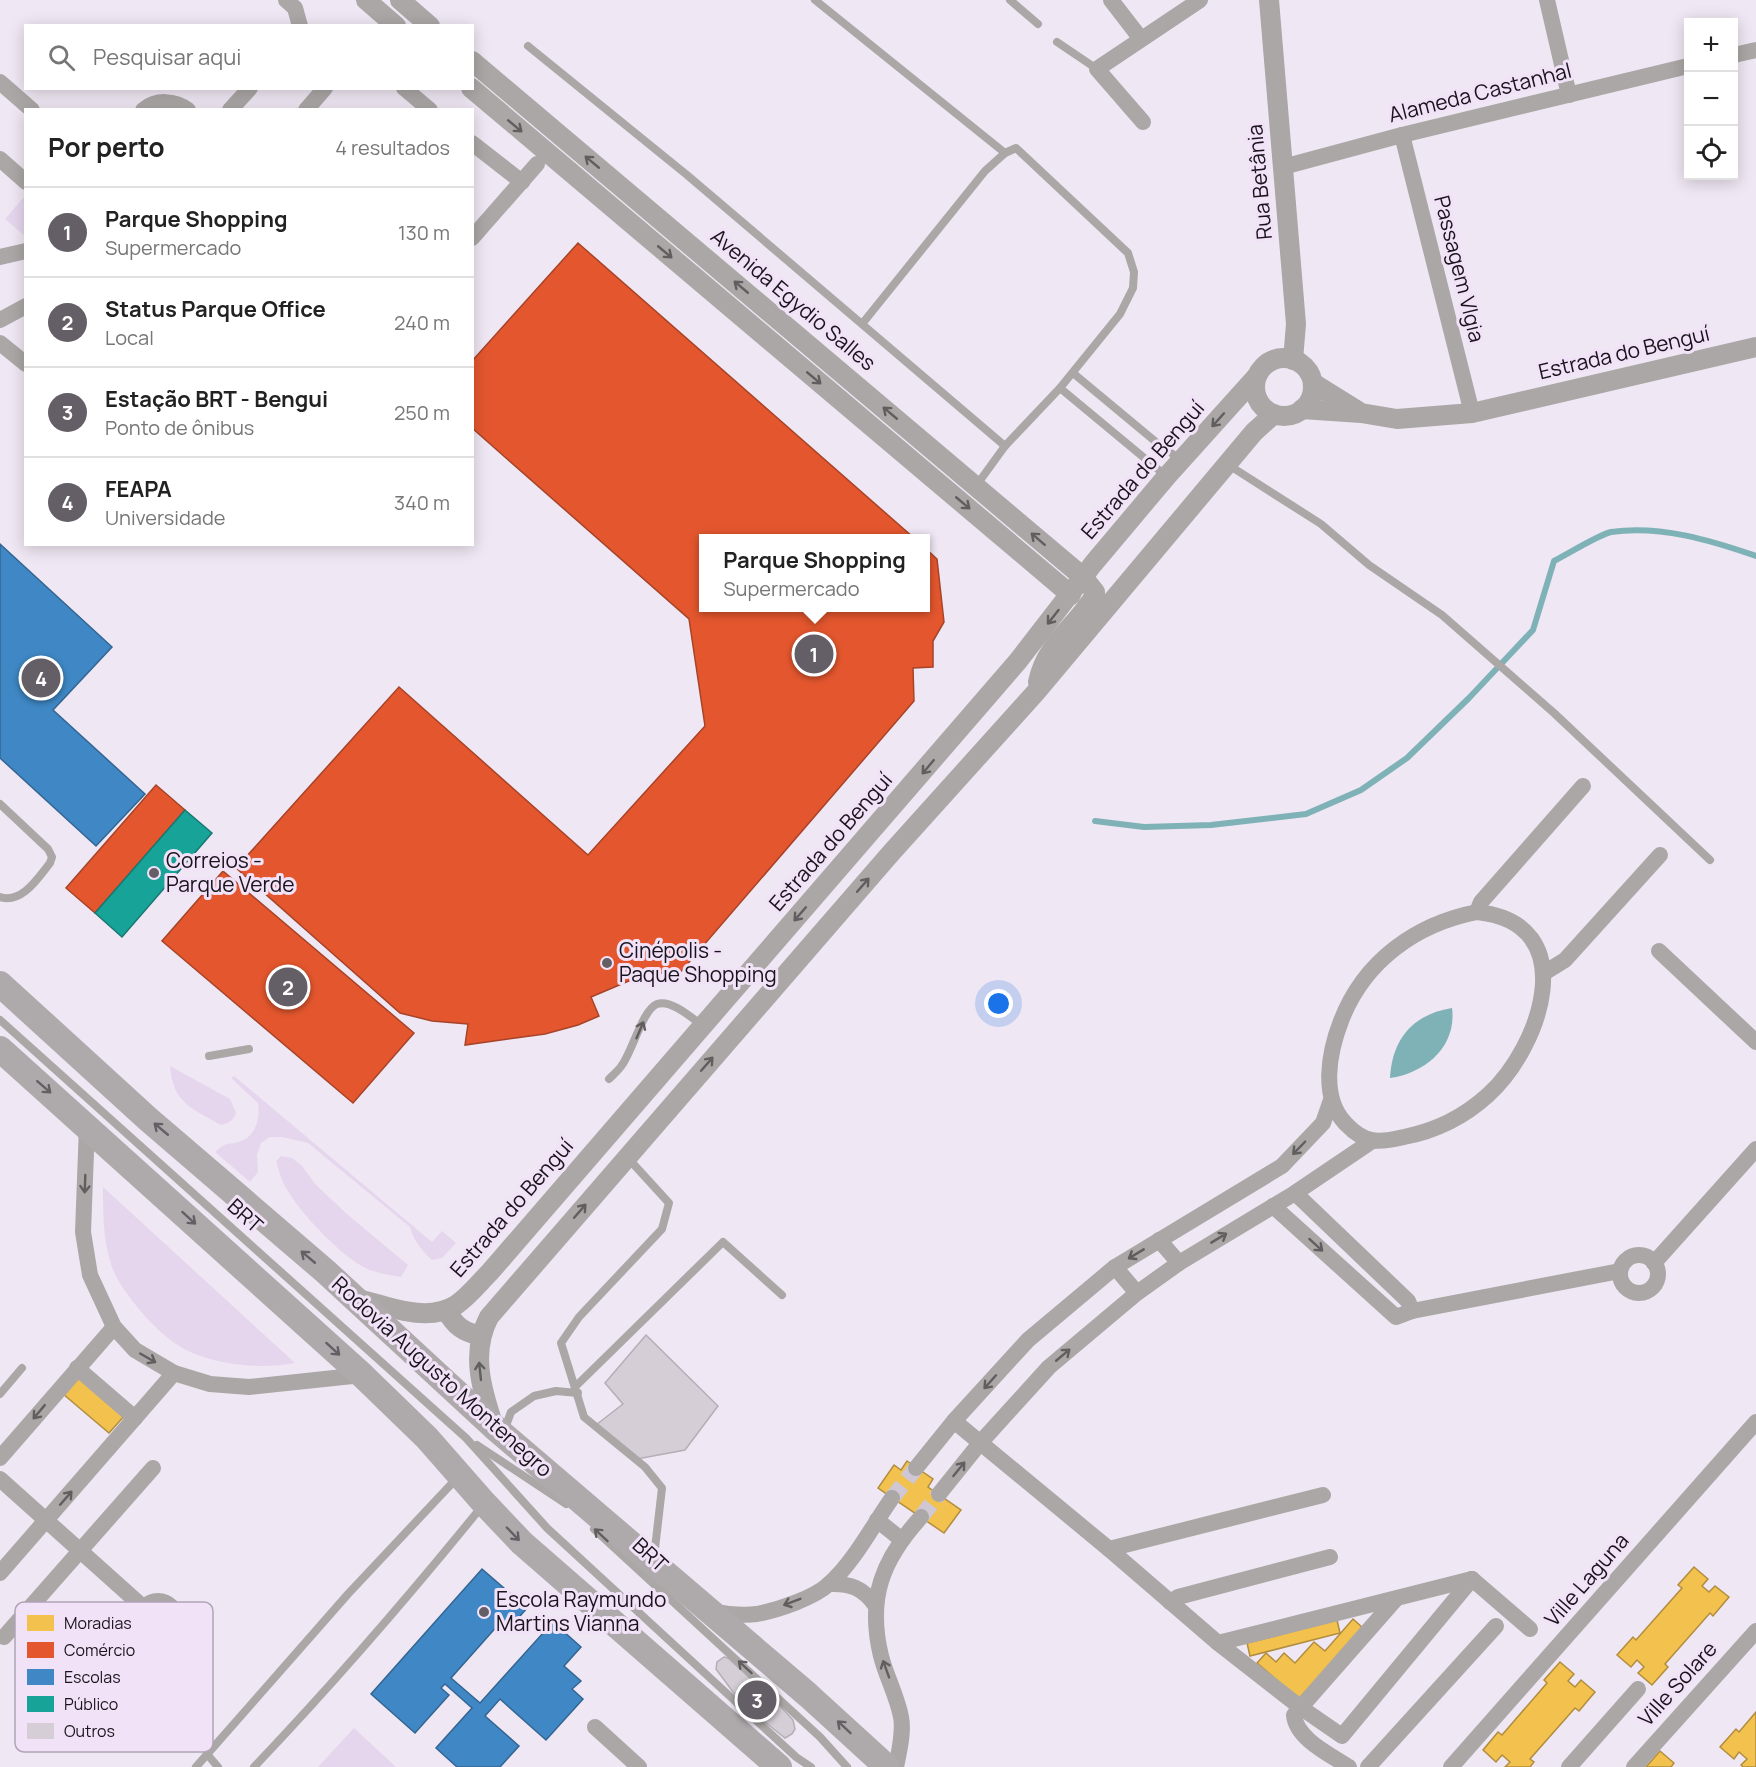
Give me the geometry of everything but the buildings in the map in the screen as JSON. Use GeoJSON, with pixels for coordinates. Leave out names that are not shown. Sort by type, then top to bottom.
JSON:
{"type":"FeatureCollection","features":[{"type":"Feature","properties":{"kind":"main road","name":"Rodovia Augusto Montenegro"},"geometry":{"type":"LineString","coordinates":[[0,984],[148,1119],[325,1271],[499,1431],[808,1695],[887,1767]]}},
{"type":"Feature","properties":{"kind":"main road"},"geometry":{"type":"LineString","coordinates":[[0,1049],[362,1375],[427,1438],[529,1550],[779,1767]]}},
{"type":"Feature","properties":{"kind":"street"},"geometry":{"type":"LineString","coordinates":[[286,0],[295,8],[299,24]]}},
{"type":"Feature","properties":{"kind":"street"},"geometry":{"type":"LineString","coordinates":[[366,0],[394,24]]}},
{"type":"Feature","properties":{"kind":"street"},"geometry":{"type":"LineString","coordinates":[[400,0],[428,24]]}},
{"type":"Feature","properties":{"kind":"street"},"geometry":{"type":"LineString","coordinates":[[1111,0],[1141,39]]}},
{"type":"Feature","properties":{"kind":"street"},"geometry":{"type":"LineString","coordinates":[[1143,122],[1097,69],[1200,0]]}},
{"type":"Feature","properties":{"kind":"street","name":"Rua Betânia"},"geometry":{"type":"LineString","coordinates":[[1269,0],[1296,324],[1293,360]]}},
{"type":"Feature","properties":{"kind":"street"},"geometry":{"type":"LineString","coordinates":[[1547,0],[1569,94]]}},
{"type":"Feature","properties":{"kind":"street"},"geometry":{"type":"LineString","coordinates":[[1738,54],[1756,50]]}},
{"type":"Feature","properties":{"kind":"street","name":"Avenida Egydio Salles"},"geometry":{"type":"LineString","coordinates":[[474,63],[1083,577]]}},
{"type":"Feature","properties":{"kind":"street","name":"Alameda Castanhal"},"geometry":{"type":"LineString","coordinates":[[1283,167],[1402,135],[1684,67]]}},
{"type":"Feature","properties":{"kind":"street"},"geometry":{"type":"LineString","coordinates":[[0,82],[30,108]]}},
{"type":"Feature","properties":{"kind":"street"},"geometry":{"type":"LineString","coordinates":[[232,108],[248,90]]}},
{"type":"Feature","properties":{"kind":"street"},"geometry":{"type":"LineString","coordinates":[[308,108],[323,90]]}},
{"type":"Feature","properties":{"kind":"street"},"geometry":{"type":"LineString","coordinates":[[406,90],[428,108]]}},
{"type":"Feature","properties":{"kind":"street"},"geometry":{"type":"LineString","coordinates":[[473,90],[1071,595]]}},
{"type":"Feature","properties":{"kind":"street"},"geometry":{"type":"LineString","coordinates":[[144,108],[165,101],[183,108]]}},
{"type":"Feature","properties":{"kind":"street","name":"Passagem Vlgia"},"geometry":{"type":"LineString","coordinates":[[1402,135],[1472,413]]}},
{"type":"Feature","properties":{"kind":"street"},"geometry":{"type":"LineString","coordinates":[[474,145],[522,182]]}},
{"type":"Feature","properties":{"kind":"street"},"geometry":{"type":"LineString","coordinates":[[0,159],[24,180]]}},
{"type":"Feature","properties":{"kind":"street"},"geometry":{"type":"LineString","coordinates":[[474,236],[537,164]]}},
{"type":"Feature","properties":{"kind":"street"},"geometry":{"type":"LineString","coordinates":[[0,257],[24,251]]}},
{"type":"Feature","properties":{"kind":"street"},"geometry":{"type":"LineString","coordinates":[[0,320],[24,307]]}},
{"type":"Feature","properties":{"kind":"street"},"geometry":{"type":"LineString","coordinates":[[0,343],[24,362]]}},
{"type":"Feature","properties":{"kind":"street","name":"Estrada do Benguí"},"geometry":{"type":"LineString","coordinates":[[1302,409],[1361,413],[1397,419],[1472,413],[1756,347]]}},
{"type":"Feature","properties":{"kind":"street"},"geometry":{"type":"LineString","coordinates":[[1278,359],[1293,360],[1304,366],[1313,383],[1309,402],[1294,414],[1284,416],[1274,414],[1259,403],[1256,394],[1257,376],[1269,362],[1278,359]]}},
{"type":"Feature","properties":{"kind":"street","name":"Estrada do Benguí"},"geometry":{"type":"LineString","coordinates":[[446,1310],[467,1296],[490,1272],[1018,662],[1083,577],[1167,476],[1257,376]]}},
{"type":"Feature","properties":{"kind":"street","name":"Estrada do Benguí"},"geometry":{"type":"LineString","coordinates":[[1313,383],[1361,413]]}},
{"type":"Feature","properties":{"kind":"street"},"geometry":{"type":"LineString","coordinates":[[499,1431],[486,1401],[479,1370],[481,1336],[489,1317],[891,853],[1036,692],[1226,464],[1254,432],[1274,414]]}},
{"type":"Feature","properties":{"kind":"street"},"geometry":{"type":"LineString","coordinates":[[1036,692],[1040,669],[1049,651],[1095,595],[1083,577]]}},
{"type":"Feature","properties":{"kind":"street"},"geometry":{"type":"LineString","coordinates":[[1477,912],[1481,902],[1583,786]]}},
{"type":"Feature","properties":{"kind":"street"},"geometry":{"type":"LineString","coordinates":[[868,836],[891,853]]}},
{"type":"Feature","properties":{"kind":"street"},"geometry":{"type":"LineString","coordinates":[[1544,973],[1565,960],[1660,855]]}},
{"type":"Feature","properties":{"kind":"street"},"geometry":{"type":"LineString","coordinates":[[916,1468],[954,1421],[1028,1340],[1114,1267],[1282,1166],[1323,1123],[1331,1100],[1330,1080],[1335,1040],[1349,1002],[1360,984],[1387,954],[1420,931],[1457,916],[1477,912],[1502,917],[1523,930],[1538,950],[1544,973],[1540,1006],[1526,1045],[1516,1063],[1489,1094],[1463,1114],[1435,1128],[1414,1135],[1372,1141],[1295,1193],[1179,1263],[1137,1293],[1049,1367],[980,1443],[939,1494]]}},
{"type":"Feature","properties":{"kind":"street"},"geometry":{"type":"LineString","coordinates":[[1659,951],[1756,1042]]}},
{"type":"Feature","properties":{"kind":"street"},"geometry":{"type":"LineString","coordinates":[[1331,1100],[1344,1122],[1352,1130],[1372,1141]]}},
{"type":"Feature","properties":{"kind":"street"},"geometry":{"type":"LineString","coordinates":[[87,1126],[83,1232],[90,1275],[114,1327],[135,1350],[174,1373],[210,1384],[249,1387],[362,1375]]}},
{"type":"Feature","properties":{"kind":"street"},"geometry":{"type":"LineString","coordinates":[[1654,1263],[1756,1149]]}},
{"type":"Feature","properties":{"kind":"street"},"geometry":{"type":"LineString","coordinates":[[1295,1193],[1408,1301],[1412,1311]]}},
{"type":"Feature","properties":{"kind":"street"},"geometry":{"type":"LineString","coordinates":[[1273,1206],[1396,1317],[1412,1311],[1620,1271]]}},
{"type":"Feature","properties":{"kind":"street"},"geometry":{"type":"LineString","coordinates":[[1159,1240],[1179,1263]]}},
{"type":"Feature","properties":{"kind":"street"},"geometry":{"type":"LineString","coordinates":[[1642,1255],[1654,1263],[1658,1270],[1658,1278],[1655,1284],[1643,1293],[1628,1290],[1623,1285],[1620,1271],[1622,1264],[1634,1256],[1642,1255]]}},
{"type":"Feature","properties":{"kind":"street"},"geometry":{"type":"LineString","coordinates":[[1347,1273],[1362,1257]]}},
{"type":"Feature","properties":{"kind":"street"},"geometry":{"type":"LineString","coordinates":[[1114,1267],[1137,1293]]}},
{"type":"Feature","properties":{"kind":"street"},"geometry":{"type":"LineString","coordinates":[[351,1297],[411,1312],[428,1314],[446,1310],[454,1324],[460,1329],[469,1334],[481,1336]]}},
{"type":"Feature","properties":{"kind":"street"},"geometry":{"type":"LineString","coordinates":[[0,1458],[114,1327]]}},
{"type":"Feature","properties":{"kind":"street"},"geometry":{"type":"LineString","coordinates":[[77,1368],[135,1418]]}},
{"type":"Feature","properties":{"kind":"street"},"geometry":{"type":"LineString","coordinates":[[0,1574],[174,1373]]}},
{"type":"Feature","properties":{"kind":"street"},"geometry":{"type":"LineString","coordinates":[[954,1421],[1218,1643],[1300,1707],[1342,1736],[1472,1579]]}},
{"type":"Feature","properties":{"kind":"street","name":"Ville Laguna"},"geometry":{"type":"LineString","coordinates":[[1451,1767],[1756,1422]]}},
{"type":"Feature","properties":{"kind":"street"},"geometry":{"type":"LineString","coordinates":[[35,1602],[153,1468]]}},
{"type":"Feature","properties":{"kind":"street"},"geometry":{"type":"LineString","coordinates":[[0,1479],[137,1602]]}},
{"type":"Feature","properties":{"kind":"street"},"geometry":{"type":"LineString","coordinates":[[1109,1550],[1323,1495]]}},
{"type":"Feature","properties":{"kind":"street"},"geometry":{"type":"LineString","coordinates":[[710,1611],[733,1615],[757,1614],[791,1604],[819,1591],[843,1569],[892,1498]]}},
{"type":"Feature","properties":{"kind":"street"},"geometry":{"type":"LineString","coordinates":[[896,1767],[902,1719],[881,1656],[875,1605],[881,1579],[902,1540],[921,1517]]}},
{"type":"Feature","properties":{"kind":"street"},"geometry":{"type":"LineString","coordinates":[[877,1520],[902,1540]]}},
{"type":"Feature","properties":{"kind":"street"},"geometry":{"type":"LineString","coordinates":[[1170,1602],[1178,1597],[1330,1557]]}},
{"type":"Feature","properties":{"kind":"street"},"geometry":{"type":"LineString","coordinates":[[1218,1643],[1472,1579]]}},
{"type":"Feature","properties":{"kind":"street"},"geometry":{"type":"LineString","coordinates":[[1472,1579],[1530,1629]]}},
{"type":"Feature","properties":{"kind":"street"},"geometry":{"type":"LineString","coordinates":[[829,1584],[846,1583],[858,1588],[868,1595],[875,1605]]}},
{"type":"Feature","properties":{"kind":"street"},"geometry":{"type":"LineString","coordinates":[[1349,1767],[1308,1739],[1295,1722],[1294,1715],[1395,1600]]}},
{"type":"Feature","properties":{"kind":"street"},"geometry":{"type":"LineString","coordinates":[[4,1637],[15,1624]]}},
{"type":"Feature","properties":{"kind":"street"},"geometry":{"type":"LineString","coordinates":[[1368,1767],[1496,1626]]}},
{"type":"Feature","properties":{"kind":"street","name":"Ville Solare"},"geometry":{"type":"LineString","coordinates":[[1634,1767],[1756,1631]]}},
{"type":"Feature","properties":{"kind":"street"},"geometry":{"type":"LineString","coordinates":[[1569,1767],[1638,1689]]}},
{"type":"Feature","properties":{"kind":"street"},"geometry":{"type":"LineString","coordinates":[[595,1726],[639,1767]]}},
{"type":"Feature","properties":{"kind":"lane"},"geometry":{"type":"LineString","coordinates":[[814,0],[1005,153]]}},
{"type":"Feature","properties":{"kind":"lane"},"geometry":{"type":"LineString","coordinates":[[1010,0],[1038,24]]}},
{"type":"Feature","properties":{"kind":"lane"},"geometry":{"type":"LineString","coordinates":[[1058,42],[1097,69]]}},
{"type":"Feature","properties":{"kind":"lane"},"geometry":{"type":"LineString","coordinates":[[528,46],[687,175],[1005,446]]}},
{"type":"Feature","properties":{"kind":"lane"},"geometry":{"type":"LineString","coordinates":[[862,324],[985,171],[1005,153],[1016,148],[1128,253],[1134,272],[1133,288],[1120,314],[1060,388],[1005,446],[976,486]]}},
{"type":"Feature","properties":{"kind":"lane"},"geometry":{"type":"LineString","coordinates":[[1073,373],[1162,447],[1182,460]]}},
{"type":"Feature","properties":{"kind":"lane"},"geometry":{"type":"LineString","coordinates":[[1060,388],[1167,476]]}},
{"type":"Feature","properties":{"kind":"lane"},"geometry":{"type":"LineString","coordinates":[[1226,464],[1321,524],[1369,565],[1442,615],[1554,713],[1710,860]]}},
{"type":"Feature","properties":{"kind":"lane"},"geometry":{"type":"LineString","coordinates":[[0,804],[48,849],[52,857],[50,863],[21,895],[13,899],[0,897]]}},
{"type":"Feature","properties":{"kind":"lane"},"geometry":{"type":"LineString","coordinates":[[609,1079],[622,1065],[648,1011],[656,1004],[679,1008],[703,1026]]}},
{"type":"Feature","properties":{"kind":"lane","name":"BRT"},"geometry":{"type":"LineString","coordinates":[[0,1020],[466,1438],[547,1528],[796,1757],[811,1767]]}},
{"type":"Feature","properties":{"kind":"lane"},"geometry":{"type":"LineString","coordinates":[[209,1056],[249,1049]]}},
{"type":"Feature","properties":{"kind":"lane"},"geometry":{"type":"LineString","coordinates":[[627,1157],[669,1203],[662,1229],[579,1317],[561,1343],[584,1417],[645,1467],[662,1488],[653,1563]]}},
{"type":"Feature","properties":{"kind":"lane"},"geometry":{"type":"LineString","coordinates":[[499,1431],[511,1412],[534,1396],[556,1391],[577,1390],[723,1242],[782,1296]]}},
{"type":"Feature","properties":{"kind":"lane"},"geometry":{"type":"LineString","coordinates":[[0,1394],[22,1368]]}},
{"type":"Feature","properties":{"kind":"lane","name":"BRT"},"geometry":{"type":"LineString","coordinates":[[466,1438],[571,1507]]}},
{"type":"Feature","properties":{"kind":"lane"},"geometry":{"type":"LineString","coordinates":[[213,1747],[348,1594],[460,1475]]}},
{"type":"Feature","properties":{"kind":"lane"},"geometry":{"type":"LineString","coordinates":[[254,1767],[300,1719],[412,1591],[484,1503]]}},
{"type":"Feature","properties":{"kind":"lane","name":"BRT"},"geometry":{"type":"LineString","coordinates":[[587,1522],[820,1737],[847,1767]]}},
{"type":"Feature","properties":{"kind":"lane"},"geometry":{"type":"LineString","coordinates":[[196,1767],[207,1754],[218,1767]]}},
{"type":"Feature","properties":{"kind":"shaded area"},"geometry":{"type":"Polygon","coordinates":[[[24,197],[24,235],[5,219],[24,197]]]}},
{"type":"Feature","properties":{"kind":"shaded area"},"geometry":{"type":"Polygon","coordinates":[[[170,1066],[230,1099],[236,1113],[233,1118],[221,1125],[192,1109],[175,1088],[170,1066]]]}},
{"type":"Feature","properties":{"kind":"shaded area"},"geometry":{"type":"Polygon","coordinates":[[[234,1076],[432,1242],[442,1231],[456,1243],[442,1258],[432,1260],[418,1245],[410,1227],[308,1143],[282,1137],[270,1137],[261,1143],[257,1155],[258,1172],[250,1182],[215,1152],[219,1148],[246,1138],[254,1130],[258,1120],[258,1103],[231,1078],[234,1076]]]}},
{"type":"Feature","properties":{"kind":"shaded area"},"geometry":{"type":"Polygon","coordinates":[[[281,1156],[292,1158],[302,1166],[316,1185],[348,1215],[408,1265],[401,1277],[376,1272],[363,1266],[351,1259],[326,1237],[294,1201],[286,1188],[276,1161],[281,1156]]]}},
{"type":"Feature","properties":{"kind":"shaded area"},"geometry":{"type":"Polygon","coordinates":[[[103,1187],[295,1363],[251,1366],[220,1362],[179,1346],[162,1333],[130,1297],[112,1268],[105,1234],[103,1187]]]}},
{"type":"Feature","properties":{"kind":"shaded area"},"geometry":{"type":"Polygon","coordinates":[[[354,1728],[396,1767],[318,1767],[354,1728]]]}},
{"type":"Feature","properties":{"kind":"water"},"geometry":{"type":"Polygon","coordinates":[[[1452,1008],[1452,1022],[1444,1046],[1427,1064],[1390,1078],[1395,1051],[1408,1030],[1427,1016],[1452,1008]]]}},
{"type":"Feature","properties":{"kind":"waterway"},"geometry":{"type":"LineString","coordinates":[[1095,821],[1144,827],[1211,825],[1306,814],[1361,790],[1407,758],[1469,698],[1533,630],[1554,561],[1605,534],[1629,530],[1666,532],[1685,535],[1756,556]]}},
{"type":"Feature","properties":{"kind":"tunnel"},"geometry":{"type":"LineString","coordinates":[[892,1498],[916,1468]]}},
{"type":"Feature","properties":{"kind":"tunnel"},"geometry":{"type":"LineString","coordinates":[[921,1517],[939,1494]]}},
{"type":"Feature","properties":{"kind":"place","name":"Parque Shopping"},"geometry":{"type":"Point","coordinates":[814,654]}},
{"type":"Feature","properties":{"kind":"place","name":"FEAPA"},"geometry":{"type":"Point","coordinates":[41,678]}},
{"type":"Feature","properties":{"kind":"place","name":"Correios - Parque Verde"},"geometry":{"type":"Point","coordinates":[154,873]}},
{"type":"Feature","properties":{"kind":"place","name":"Cinépolis - Paque Shopping"},"geometry":{"type":"Point","coordinates":[607,963]}},
{"type":"Feature","properties":{"kind":"place","name":"Status Parque Office"},"geometry":{"type":"Point","coordinates":[288,987]}},
{"type":"Feature","properties":{"kind":"place","name":"Escola Raymundo Martins Vianna"},"geometry":{"type":"Point","coordinates":[484,1612]}},
{"type":"Feature","properties":{"kind":"place","name":"Estação BRT - Bengui"},"geometry":{"type":"Point","coordinates":[757,1700]}}]}
